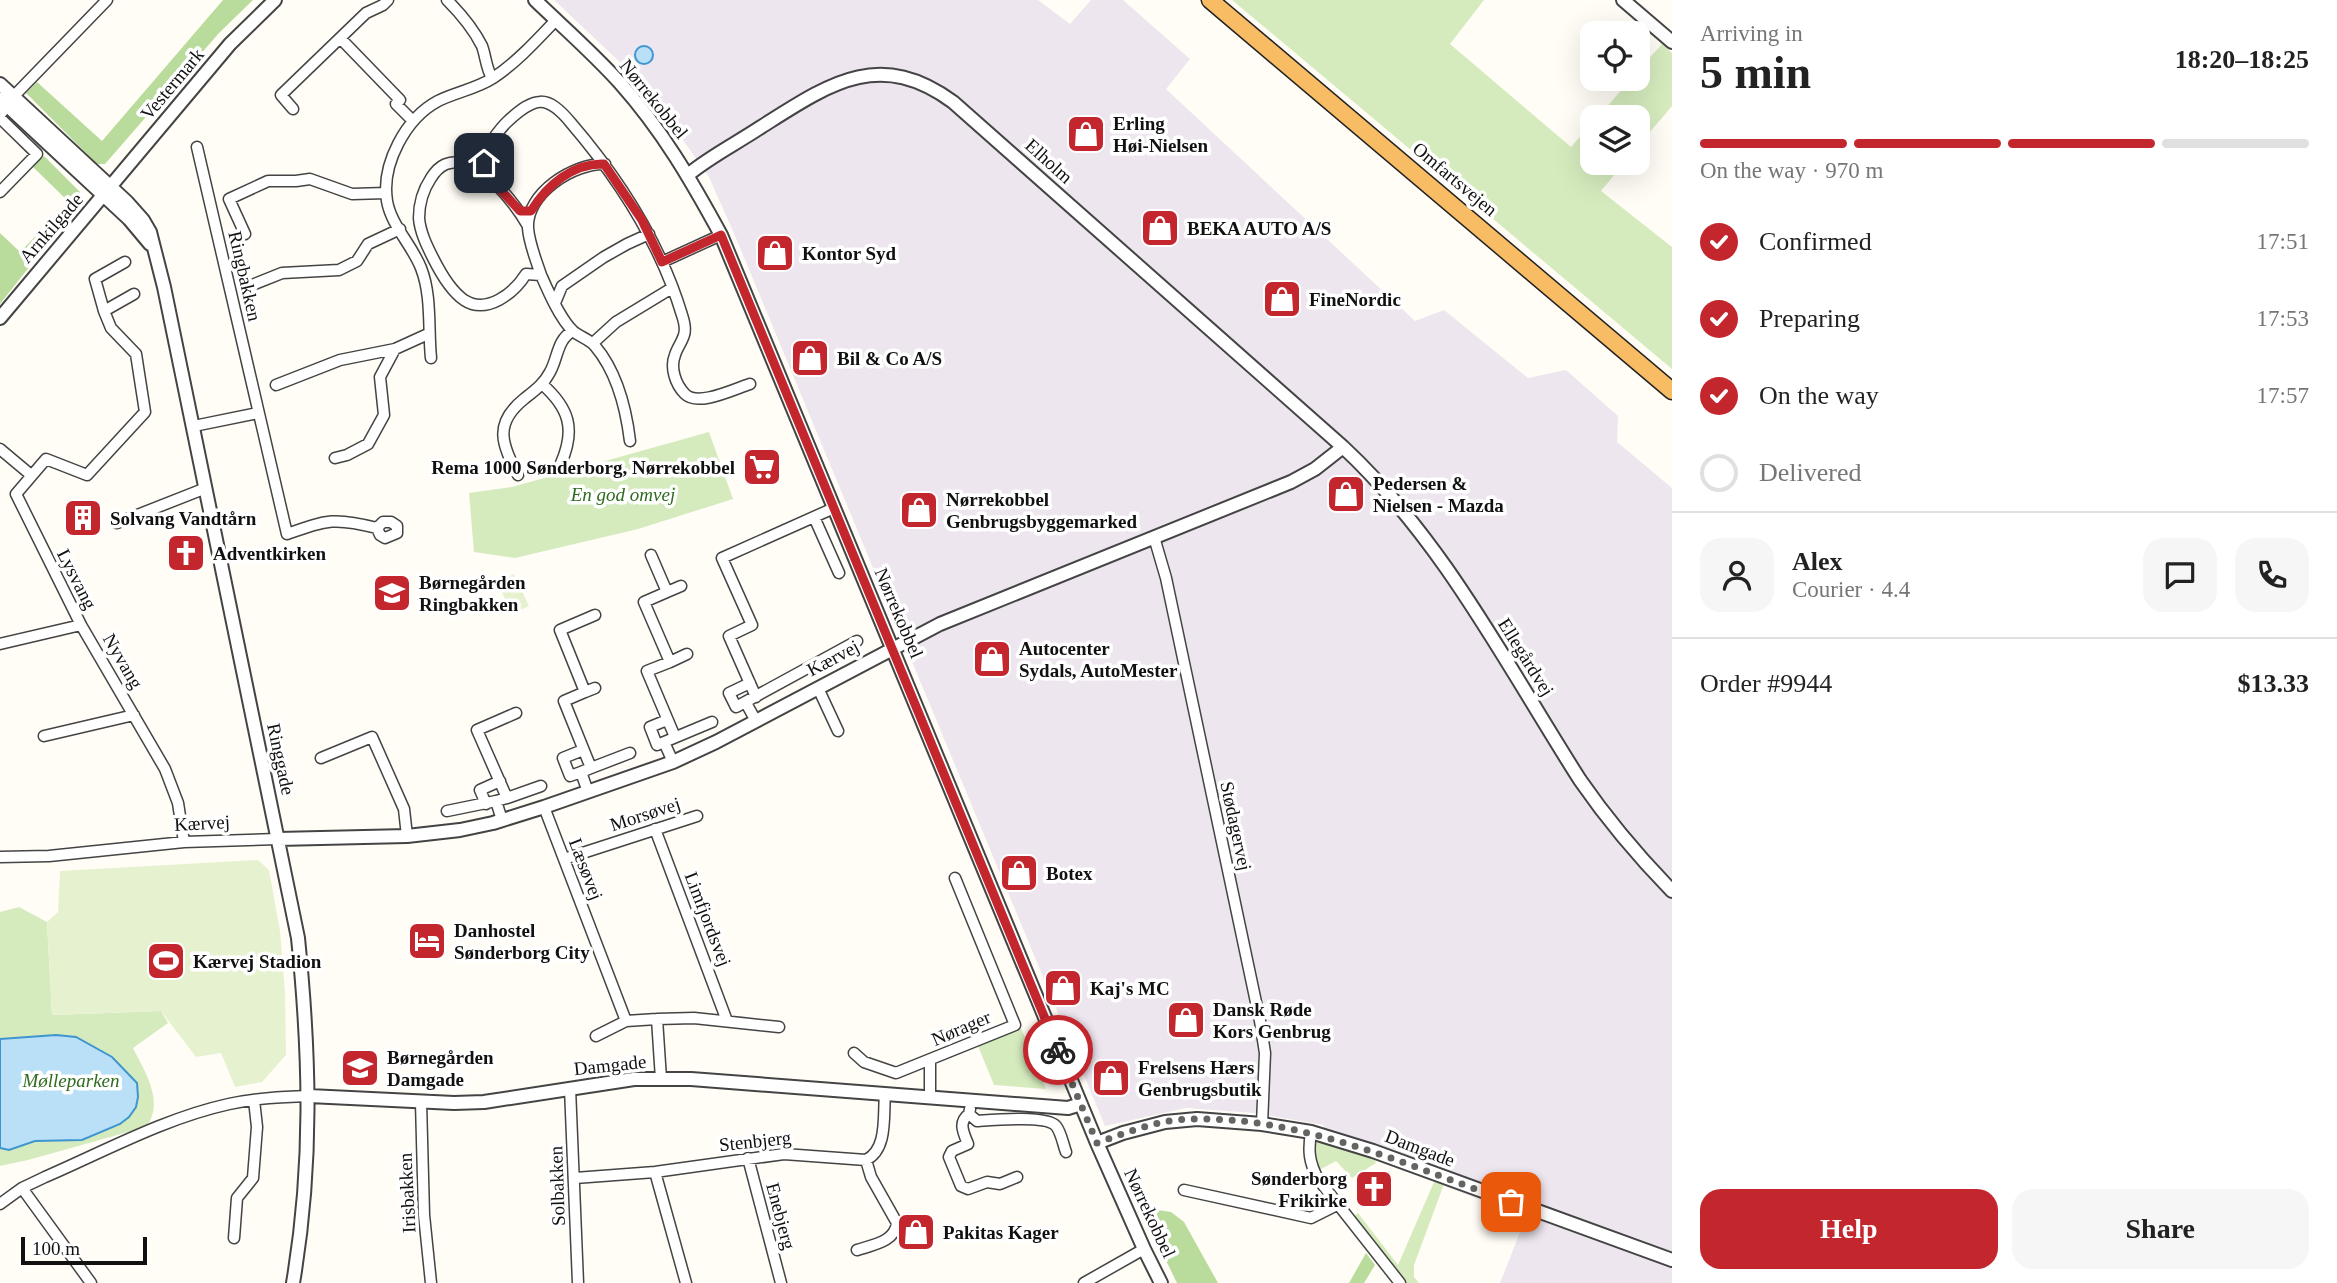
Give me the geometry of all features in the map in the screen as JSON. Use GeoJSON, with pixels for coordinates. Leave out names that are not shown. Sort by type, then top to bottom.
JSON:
{"type":"FeatureCollection","features":[{"type":"Feature","properties":{"kind":"highway","name":"Omfartsvejen"},"geometry":{"type":"LineString","coordinates":[[1208,0],[1672,391]]}},
{"type":"Feature","properties":{"kind":"street"},"geometry":{"type":"LineString","coordinates":[[0,192],[37,154],[4,106],[107,0]]}},
{"type":"Feature","properties":{"kind":"street","name":"Vestermark"},"geometry":{"type":"LineString","coordinates":[[107,192],[230,44],[275,0]]}},
{"type":"Feature","properties":{"kind":"street"},"geometry":{"type":"LineString","coordinates":[[293,109],[281,95],[366,13],[388,0]]}},
{"type":"Feature","properties":{"kind":"street"},"geometry":{"type":"LineString","coordinates":[[447,0],[463,16],[483,49],[485,66],[492,78]]}},
{"type":"Feature","properties":{"kind":"street","name":"Nørrekobbel"},"geometry":{"type":"LineString","coordinates":[[535,0],[619,82],[663,136],[688,174],[721,235],[1097,1143],[1161,1283]]}},
{"type":"Feature","properties":{"kind":"street"},"geometry":{"type":"LineString","coordinates":[[1623,0],[1672,42]]}},
{"type":"Feature","properties":{"kind":"street"},"geometry":{"type":"LineString","coordinates":[[431,358],[425,279],[388,205],[386,193],[394,155],[413,121],[435,102],[492,78],[510,65],[556,20]]}},
{"type":"Feature","properties":{"kind":"street"},"geometry":{"type":"LineString","coordinates":[[341,39],[400,100],[396,104],[413,121]]}},
{"type":"Feature","properties":{"kind":"street","name":"Elholm"},"geometry":{"type":"LineString","coordinates":[[688,174],[796,105],[835,84],[869,75],[894,74],[924,84],[953,102],[1343,447]]}},
{"type":"Feature","properties":{"kind":"street","name":"Ringgade"},"geometry":{"type":"LineString","coordinates":[[0,84],[4,106],[143,220],[150,232],[164,287],[298,938],[306,1017],[309,1096],[307,1166],[293,1283]]}},
{"type":"Feature","properties":{"kind":"street"},"geometry":{"type":"LineString","coordinates":[[468,161],[484,152],[490,141],[514,115],[539,101],[554,105],[595,151],[621,186],[662,262],[685,327],[674,357],[673,368],[679,387],[686,396],[695,399],[750,384]]}},
{"type":"Feature","properties":{"kind":"street","name":"Ringbakken"},"geometry":{"type":"LineString","coordinates":[[197,147],[287,534],[322,522],[339,520],[377,528]]}},
{"type":"Feature","properties":{"kind":"street"},"geometry":{"type":"LineString","coordinates":[[591,164],[595,151]]}},
{"type":"Feature","properties":{"kind":"street"},"geometry":{"type":"LineString","coordinates":[[484,152],[487,175]]}},
{"type":"Feature","properties":{"kind":"street"},"geometry":{"type":"LineString","coordinates":[[534,254],[518,287],[507,295],[485,304],[473,304],[457,293],[439,271],[419,221],[425,187],[440,167],[457,160],[468,161],[525,211],[534,254],[543,279],[573,331],[593,343],[601,354],[617,384],[626,414],[630,441]]}},
{"type":"Feature","properties":{"kind":"street"},"geometry":{"type":"LineString","coordinates":[[525,211],[562,177],[591,164],[604,164]]}},
{"type":"Feature","properties":{"kind":"street"},"geometry":{"type":"LineString","coordinates":[[244,234],[229,199],[268,181],[310,178],[352,194],[386,193]]}},
{"type":"Feature","properties":{"kind":"street","name":"Arnkilgade"},"geometry":{"type":"LineString","coordinates":[[0,318],[107,192]]}},
{"type":"Feature","properties":{"kind":"street"},"geometry":{"type":"LineString","coordinates":[[247,287],[282,273],[339,270],[357,261],[368,244],[400,229]]}},
{"type":"Feature","properties":{"kind":"street"},"geometry":{"type":"LineString","coordinates":[[526,274],[543,279],[554,287],[562,286],[604,257],[649,234]]}},
{"type":"Feature","properties":{"kind":"street"},"geometry":{"type":"LineString","coordinates":[[662,262],[721,235]]}},
{"type":"Feature","properties":{"kind":"street"},"geometry":{"type":"LineString","coordinates":[[0,449],[31,475],[47,459],[87,475],[145,412],[136,354],[111,328],[95,279],[125,262]]}},
{"type":"Feature","properties":{"kind":"street"},"geometry":{"type":"LineString","coordinates":[[555,303],[562,286]]}},
{"type":"Feature","properties":{"kind":"street"},"geometry":{"type":"LineString","coordinates":[[593,343],[616,322],[672,288]]}},
{"type":"Feature","properties":{"kind":"street"},"geometry":{"type":"LineString","coordinates":[[104,311],[134,294]]}},
{"type":"Feature","properties":{"kind":"street"},"geometry":{"type":"LineString","coordinates":[[518,475],[503,442],[505,419],[514,407],[542,384],[555,362],[562,340],[573,331]]}},
{"type":"Feature","properties":{"kind":"street"},"geometry":{"type":"LineString","coordinates":[[276,385],[340,360],[395,349],[428,334]]}},
{"type":"Feature","properties":{"kind":"street"},"geometry":{"type":"LineString","coordinates":[[335,458],[368,444],[384,415],[380,377],[395,349]]}},
{"type":"Feature","properties":{"kind":"street"},"geometry":{"type":"LineString","coordinates":[[542,384],[561,404],[568,423],[568,447],[561,463]]}},
{"type":"Feature","properties":{"kind":"street"},"geometry":{"type":"LineString","coordinates":[[194,426],[258,413]]}},
{"type":"Feature","properties":{"kind":"street","name":"Kærvej"},"geometry":{"type":"LineString","coordinates":[[0,857],[49,856],[184,842],[407,836],[460,830],[502,820],[673,762],[940,624],[1306,476],[1343,447]]}},
{"type":"Feature","properties":{"kind":"street","name":"Ellegårdvej"},"geometry":{"type":"LineString","coordinates":[[1343,447],[1396,502],[1434,548],[1580,780],[1625,842],[1672,891]]}},
{"type":"Feature","properties":{"kind":"street","name":"Lysvang"},"geometry":{"type":"LineString","coordinates":[[31,475],[16,494],[81,625]]}},
{"type":"Feature","properties":{"kind":"street"},"geometry":{"type":"LineString","coordinates":[[117,523],[206,488]]}},
{"type":"Feature","properties":{"kind":"street"},"geometry":{"type":"LineString","coordinates":[[756,697],[729,636],[752,625],[722,558],[834,508]]}},
{"type":"Feature","properties":{"kind":"street"},"geometry":{"type":"LineString","coordinates":[[814,517],[838,573]]}},
{"type":"Feature","properties":{"kind":"street","name":"Stødagervej"},"geometry":{"type":"LineString","coordinates":[[1154,537],[1168,590],[1260,1021],[1265,1053],[1262,1124]]}},
{"type":"Feature","properties":{"kind":"street"},"geometry":{"type":"LineString","coordinates":[[651,555],[667,592]]}},
{"type":"Feature","properties":{"kind":"street"},"geometry":{"type":"LineString","coordinates":[[670,662],[644,602],[681,586]]}},
{"type":"Feature","properties":{"kind":"street"},"geometry":{"type":"LineString","coordinates":[[584,692],[560,630],[594,615]]}},
{"type":"Feature","properties":{"kind":"street","name":"Nyvang"},"geometry":{"type":"LineString","coordinates":[[0,644],[81,625],[165,769],[178,803],[184,842]]}},
{"type":"Feature","properties":{"kind":"street"},"geometry":{"type":"LineString","coordinates":[[750,683],[729,693],[736,707],[857,641]]}},
{"type":"Feature","properties":{"kind":"street"},"geometry":{"type":"LineString","coordinates":[[673,762],[667,720],[647,671],[687,654]]}},
{"type":"Feature","properties":{"kind":"street"},"geometry":{"type":"LineString","coordinates":[[588,792],[583,750],[564,701],[595,688]]}},
{"type":"Feature","properties":{"kind":"street"},"geometry":{"type":"LineString","coordinates":[[818,688],[838,731]]}},
{"type":"Feature","properties":{"kind":"street"},"geometry":{"type":"LineString","coordinates":[[746,703],[756,721]]}},
{"type":"Feature","properties":{"kind":"street"},"geometry":{"type":"LineString","coordinates":[[507,798],[477,730],[516,713]]}},
{"type":"Feature","properties":{"kind":"street","name":"Nyvang"},"geometry":{"type":"LineString","coordinates":[[44,736],[134,715]]}},
{"type":"Feature","properties":{"kind":"street"},"geometry":{"type":"LineString","coordinates":[[667,720],[650,727],[657,745],[712,722]]}},
{"type":"Feature","properties":{"kind":"street"},"geometry":{"type":"LineString","coordinates":[[321,758],[372,737],[404,809],[407,836]]}},
{"type":"Feature","properties":{"kind":"street"},"geometry":{"type":"LineString","coordinates":[[583,750],[563,758],[570,776],[630,753]]}},
{"type":"Feature","properties":{"kind":"street"},"geometry":{"type":"LineString","coordinates":[[500,781],[480,790],[502,820]]}},
{"type":"Feature","properties":{"kind":"street"},"geometry":{"type":"LineString","coordinates":[[447,811],[491,803],[541,786]]}},
{"type":"Feature","properties":{"kind":"street","name":"Læsøvej"},"geometry":{"type":"LineString","coordinates":[[544,807],[626,1021]]}},
{"type":"Feature","properties":{"kind":"street","name":"Morsøvej"},"geometry":{"type":"LineString","coordinates":[[564,859],[697,816]]}},
{"type":"Feature","properties":{"kind":"street","name":"Limfjordsvej"},"geometry":{"type":"LineString","coordinates":[[655,829],[727,1021]]}},
{"type":"Feature","properties":{"kind":"street","name":"Nørager"},"geometry":{"type":"LineString","coordinates":[[854,1053],[864,1062],[896,1073],[1015,1025],[955,878]]}},
{"type":"Feature","properties":{"kind":"street"},"geometry":{"type":"LineString","coordinates":[[596,1036],[626,1021],[657,1019],[694,1018],[779,1027]]}},
{"type":"Feature","properties":{"kind":"street"},"geometry":{"type":"LineString","coordinates":[[657,1019],[660,1079]]}},
{"type":"Feature","properties":{"kind":"street","name":"Nørager"},"geometry":{"type":"LineString","coordinates":[[930,1060],[930,1098]]}},
{"type":"Feature","properties":{"kind":"street","name":"Damgade"},"geometry":{"type":"LineString","coordinates":[[0,1203],[22,1188],[151,1130],[192,1114],[254,1100],[309,1096],[421,1102],[484,1102],[634,1079],[660,1079],[930,1098],[970,1107],[1068,1108],[1081,1104]]}},
{"type":"Feature","properties":{"kind":"street","name":"Solbakken"},"geometry":{"type":"LineString","coordinates":[[570,1088],[578,1283]]}},
{"type":"Feature","properties":{"kind":"street"},"geometry":{"type":"LineString","coordinates":[[858,1250],[889,1238],[896,1231],[897,1223],[871,1177],[866,1160],[874,1156],[881,1146],[885,1094]]}},
{"type":"Feature","properties":{"kind":"street"},"geometry":{"type":"LineString","coordinates":[[234,1238],[237,1198],[253,1178],[257,1127],[254,1100]]}},
{"type":"Feature","properties":{"kind":"street","name":"Irisbakken"},"geometry":{"type":"LineString","coordinates":[[421,1102],[424,1215],[431,1283]]}},
{"type":"Feature","properties":{"kind":"street"},"geometry":{"type":"LineString","coordinates":[[970,1107],[962,1122],[968,1144],[952,1151],[949,1157],[961,1186],[968,1189],[987,1182],[1000,1184],[1017,1177]]}},
{"type":"Feature","properties":{"kind":"street","name":"Damgade"},"geometry":{"type":"LineString","coordinates":[[970,1107],[977,1121],[1010,1118],[1051,1122],[1057,1127],[1066,1152]]}},
{"type":"Feature","properties":{"kind":"street","name":"Damgade"},"geometry":{"type":"LineString","coordinates":[[1097,1143],[1165,1122],[1197,1119],[1262,1124],[1311,1132],[1373,1151],[1672,1260]]}},
{"type":"Feature","properties":{"kind":"street"},"geometry":{"type":"LineString","coordinates":[[1311,1132],[1308,1154],[1318,1179],[1400,1283]]}},
{"type":"Feature","properties":{"kind":"street","name":"Stenbjerg"},"geometry":{"type":"LineString","coordinates":[[575,1178],[656,1172],[795,1154],[866,1160]]}},
{"type":"Feature","properties":{"kind":"street","name":"Enebjerg"},"geometry":{"type":"LineString","coordinates":[[748,1158],[781,1283]]}},
{"type":"Feature","properties":{"kind":"street"},"geometry":{"type":"LineString","coordinates":[[656,1172],[686,1283]]}},
{"type":"Feature","properties":{"kind":"street"},"geometry":{"type":"LineString","coordinates":[[22,1188],[91,1283]]}},
{"type":"Feature","properties":{"kind":"street"},"geometry":{"type":"LineString","coordinates":[[1184,1190],[1311,1218],[1339,1204]]}},
{"type":"Feature","properties":{"kind":"street"},"geometry":{"type":"LineString","coordinates":[[1084,1283],[1144,1249]]}},
{"type":"Feature","properties":{"kind":"shaded area"},"geometry":{"type":"Polygon","coordinates":[[[554,0],[1038,0],[1070,24],[1091,0],[1123,0],[1190,59],[1166,89],[1415,321],[1444,310],[1528,378],[1566,370],[1618,416],[1617,442],[1672,488],[1672,1283],[1500,1283],[1526,1217],[1333,1144],[1323,1125],[1254,1113],[1186,1108],[1105,1126],[708,175],[642,83],[554,0]]]}},
{"type":"Feature","properties":{"kind":"green space"},"geometry":{"type":"Polygon","coordinates":[[[223,0],[253,0],[219,33],[105,164],[97,164],[26,93],[37,82],[102,141],[223,0]]]}},
{"type":"Feature","properties":{"kind":"green space"},"geometry":{"type":"Polygon","coordinates":[[[1232,0],[1484,0],[1450,44],[1571,147],[1580,137],[1580,175],[1614,175],[1601,191],[1672,247],[1672,369],[1232,0]]]}},
{"type":"Feature","properties":{"kind":"green space"},"geometry":{"type":"Polygon","coordinates":[[[1662,44],[1672,53],[1672,106],[1650,132],[1650,105],[1608,105],[1621,91],[1650,91],[1650,58],[1662,44]]]}},
{"type":"Feature","properties":{"kind":"green space"},"geometry":{"type":"Polygon","coordinates":[[[44,156],[80,192],[79,201],[0,304],[0,233],[20,252],[69,202],[32,166],[44,156]]]}},
{"type":"Feature","properties":{"kind":"green space","name":"En god omvej"},"geometry":{"type":"Polygon","coordinates":[[[709,432],[733,499],[638,529],[515,558],[474,552],[469,493],[512,487],[709,432]]]}},
{"type":"Feature","properties":{"kind":"green space"},"geometry":{"type":"Polygon","coordinates":[[[514,574],[529,606],[512,614],[497,582],[514,574]]]}},
{"type":"Feature","properties":{"kind":"green space","name":"Kærvej Stadion"},"geometry":{"type":"Polygon","coordinates":[[[258,860],[269,870],[280,931],[285,992],[286,1055],[262,1082],[235,1087],[221,1053],[196,1057],[161,1011],[52,1015],[47,922],[58,912],[60,871],[258,860]]]}},
{"type":"Feature","properties":{"kind":"green space","name":"Mølleparken"},"geometry":{"type":"Polygon","coordinates":[[[19,907],[47,922],[52,1015],[161,1011],[168,1023],[133,1048],[153,1097],[154,1107],[146,1127],[0,1166],[0,912],[19,907]]]}},
{"type":"Feature","properties":{"kind":"green space"},"geometry":{"type":"Polygon","coordinates":[[[1021,1028],[1046,1089],[994,1085],[978,1046],[1021,1028]]]}},
{"type":"Feature","properties":{"kind":"green space"},"geometry":{"type":"Polygon","coordinates":[[[1316,1140],[1373,1156],[1376,1163],[1352,1178],[1336,1161],[1321,1169],[1315,1168],[1312,1142],[1316,1140]]]}},
{"type":"Feature","properties":{"kind":"green space"},"geometry":{"type":"Polygon","coordinates":[[[1434,1182],[1444,1184],[1414,1265],[1414,1277],[1419,1283],[1403,1283],[1354,1217],[1358,1213],[1398,1265],[1434,1182]]]}},
{"type":"Feature","properties":{"kind":"green space"},"geometry":{"type":"Polygon","coordinates":[[[1158,1210],[1171,1212],[1184,1222],[1218,1283],[1177,1283],[1144,1215],[1158,1210]]]}},
{"type":"Feature","properties":{"kind":"green space"},"geometry":{"type":"Polygon","coordinates":[[[1366,1253],[1375,1265],[1364,1283],[1349,1283],[1366,1253]]]}},
{"type":"Feature","properties":{"kind":"water"},"geometry":{"type":"Polygon","coordinates":[[[644,46],[650,49],[653,55],[650,61],[644,64],[638,61],[635,55],[638,49],[644,46]]]}},
{"type":"Feature","properties":{"kind":"water"},"geometry":{"type":"Polygon","coordinates":[[[56,1035],[76,1037],[112,1057],[137,1083],[136,1107],[120,1124],[82,1140],[35,1141],[9,1150],[0,1148],[0,1039],[56,1035]]]}},
{"type":"Feature","properties":{"kind":"way so far"},"geometry":{"type":"LineString","coordinates":[[1058,1050],[1097,1143],[1165,1122],[1197,1119],[1262,1124],[1311,1132],[1373,1151],[1511,1202]]}},
{"type":"Feature","properties":{"kind":"place","name":"Erling Høi-Nielsen"},"geometry":{"type":"Point","coordinates":[1086,134]}},
{"type":"Feature","properties":{"kind":"place","name":"BEKA AUTO A/S"},"geometry":{"type":"Point","coordinates":[1160,228]}},
{"type":"Feature","properties":{"kind":"place","name":"Kontor Syd"},"geometry":{"type":"Point","coordinates":[775,253]}},
{"type":"Feature","properties":{"kind":"place","name":"FineNordic"},"geometry":{"type":"Point","coordinates":[1282,299]}},
{"type":"Feature","properties":{"kind":"place","name":"Bil & Co A/S"},"geometry":{"type":"Point","coordinates":[810,358]}},
{"type":"Feature","properties":{"kind":"place","name":"Rema 1000 Sønderborg, Nørrekobbel"},"geometry":{"type":"Point","coordinates":[762,467]}},
{"type":"Feature","properties":{"kind":"place","name":"Pedersen & Nielsen - Mazda"},"geometry":{"type":"Point","coordinates":[1346,494]}},
{"type":"Feature","properties":{"kind":"place","name":"Nørrekobbel Genbrugsbyggemarked"},"geometry":{"type":"Point","coordinates":[919,510]}},
{"type":"Feature","properties":{"kind":"place","name":"Solvang Vandtårn"},"geometry":{"type":"Point","coordinates":[83,518]}},
{"type":"Feature","properties":{"kind":"place","name":"Adventkirken"},"geometry":{"type":"Point","coordinates":[186,553]}},
{"type":"Feature","properties":{"kind":"place","name":"Børnegården Ringbakken"},"geometry":{"type":"Point","coordinates":[392,593]}},
{"type":"Feature","properties":{"kind":"place","name":"Autocenter Sydals, AutoMester"},"geometry":{"type":"Point","coordinates":[992,659]}},
{"type":"Feature","properties":{"kind":"place","name":"Botex"},"geometry":{"type":"Point","coordinates":[1019,873]}},
{"type":"Feature","properties":{"kind":"place","name":"Danhostel Sønderborg City"},"geometry":{"type":"Point","coordinates":[427,941]}},
{"type":"Feature","properties":{"kind":"place","name":"Kærvej Stadion"},"geometry":{"type":"Point","coordinates":[166,961]}},
{"type":"Feature","properties":{"kind":"place","name":"Kaj's MC"},"geometry":{"type":"Point","coordinates":[1063,988]}},
{"type":"Feature","properties":{"kind":"place","name":"Dansk Røde Kors Genbrug"},"geometry":{"type":"Point","coordinates":[1186,1020]}},
{"type":"Feature","properties":{"kind":"place","name":"Børnegården Damgade"},"geometry":{"type":"Point","coordinates":[360,1068]}},
{"type":"Feature","properties":{"kind":"place","name":"Frelsens Hærs Genbrugsbutik"},"geometry":{"type":"Point","coordinates":[1111,1078]}},
{"type":"Feature","properties":{"kind":"place","name":"Sønderborg Frikirke"},"geometry":{"type":"Point","coordinates":[1374,1189]}},
{"type":"Feature","properties":{"kind":"place","name":"Pakitas Kager"},"geometry":{"type":"Point","coordinates":[916,1232]}},
{"type":"Feature","properties":{"kind":"route"},"geometry":{"type":"LineString","coordinates":[[484,163],[487,175],[520,211],[531,211],[541,194],[562,177],[591,164],[604,164],[642,220],[662,262],[721,235],[1058,1050]]}}]}
